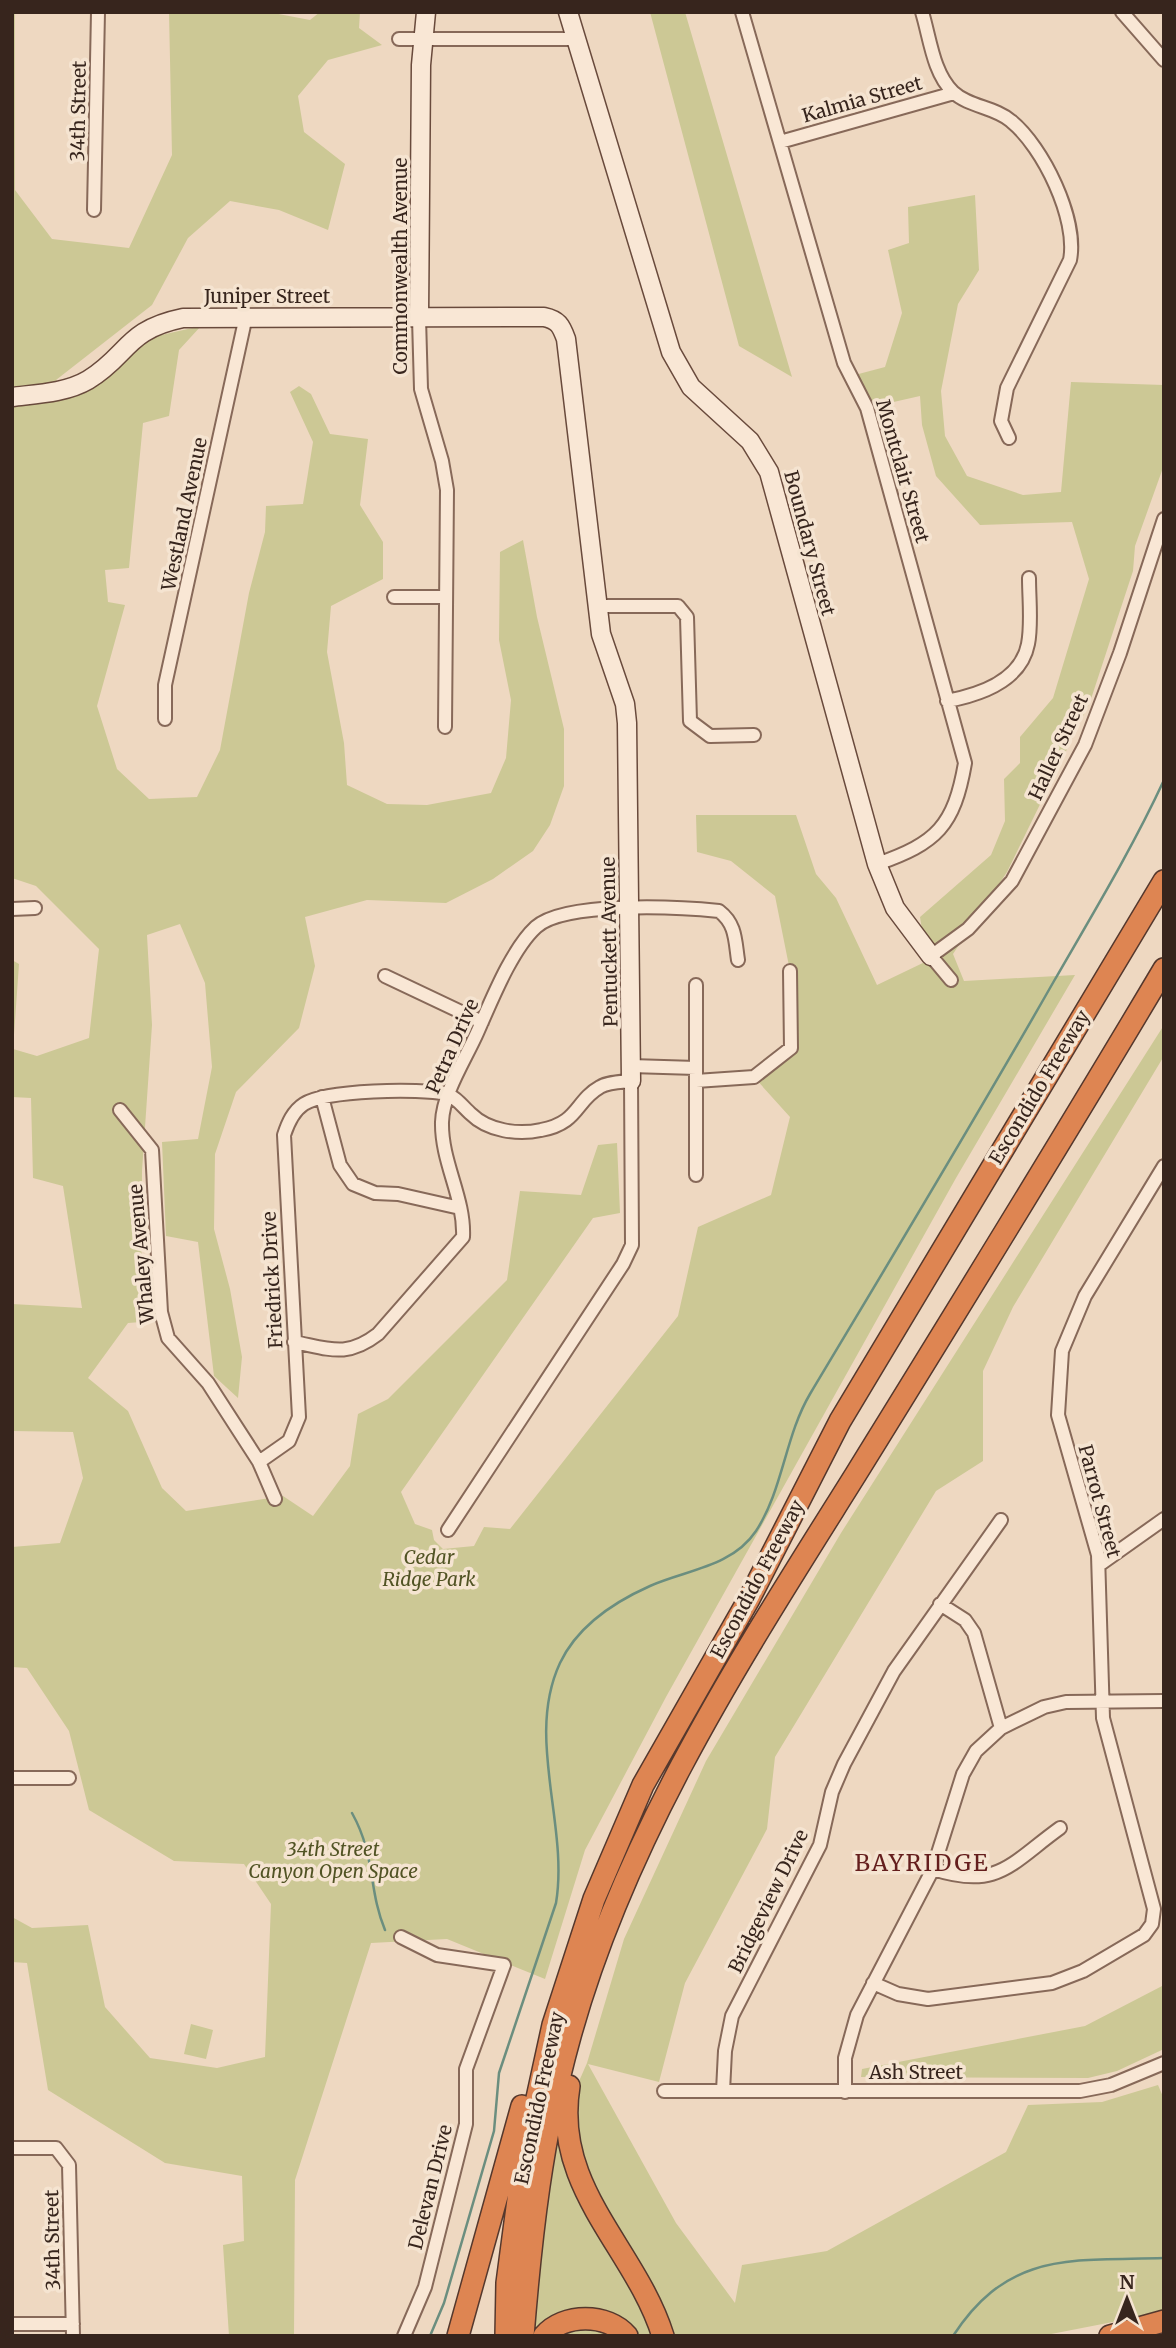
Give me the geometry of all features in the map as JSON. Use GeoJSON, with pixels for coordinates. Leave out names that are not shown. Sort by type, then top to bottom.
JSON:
{"type":"FeatureCollection","features":[{"type":"Feature","properties":{"kind":"highway","name":"Escondido Freeway"},"geometry":{"type":"LineString","coordinates":[[506,2336],[507,2283],[523,2162],[545,2058],[572,1958],[643,1785],[749,1599],[840,1421],[1164,881]]}},
{"type":"Feature","properties":{"kind":"highway","name":"Escondido Freeway"},"geometry":{"type":"LineString","coordinates":[[523,2336],[536,2204],[550,2114],[569,2038],[595,1961],[655,1816],[779,1597],[1014,1221],[1164,969]]}},
{"type":"Feature","properties":{"kind":"highway"},"geometry":{"type":"LineString","coordinates":[[458,2336],[534,2063],[572,1958]]}},
{"type":"Feature","properties":{"kind":"highway"},"geometry":{"type":"LineString","coordinates":[[595,1961],[565,2110],[573,2166],[593,2209],[656,2312],[663,2336]]}},
{"type":"Feature","properties":{"kind":"highway"},"geometry":{"type":"LineString","coordinates":[[544,2336],[562,2323],[592,2319],[607,2323],[627,2336]]}},
{"type":"Feature","properties":{"kind":"highway"},"geometry":{"type":"LineString","coordinates":[[1110,2336],[1164,2321]]}},
{"type":"Feature","properties":{"kind":"highway"},"geometry":{"type":"LineString","coordinates":[[1144,2336],[1164,2332]]}},
{"type":"Feature","properties":{"kind":"street","name":"34th Street"},"geometry":{"type":"LineString","coordinates":[[94,210],[98,12]]}},
{"type":"Feature","properties":{"kind":"street","name":"Commonwealth Avenue"},"geometry":{"type":"LineString","coordinates":[[426,12],[423,39],[419,318],[421,389],[442,461],[447,490],[445,727]]}},
{"type":"Feature","properties":{"kind":"street","name":"Boundary Street"},"geometry":{"type":"LineString","coordinates":[[568,12],[671,352],[691,387],[750,441],[769,472],[877,864],[895,908],[951,980]]}},
{"type":"Feature","properties":{"kind":"street","name":"Montclair Street"},"geometry":{"type":"LineString","coordinates":[[742,12],[844,363],[867,408],[965,763],[960,794],[949,819],[935,837],[920,848],[877,864]]}},
{"type":"Feature","properties":{"kind":"street"},"geometry":{"type":"LineString","coordinates":[[922,12],[940,74],[954,93],[1010,119],[1032,141],[1064,208],[1071,229],[1073,244],[1070,260],[1004,397],[1002,421],[1009,438]]}},
{"type":"Feature","properties":{"kind":"street"},"geometry":{"type":"LineString","coordinates":[[1122,12],[1164,60]]}},
{"type":"Feature","properties":{"kind":"street"},"geometry":{"type":"LineString","coordinates":[[399,39],[576,38]]}},
{"type":"Feature","properties":{"kind":"street","name":"Kalmia Street"},"geometry":{"type":"LineString","coordinates":[[780,142],[954,93]]}},
{"type":"Feature","properties":{"kind":"street","name":"Westland Avenue"},"geometry":{"type":"LineString","coordinates":[[165,719],[165,685],[246,316]]}},
{"type":"Feature","properties":{"kind":"street","name":"Juniper Street"},"geometry":{"type":"LineString","coordinates":[[12,397],[55,391],[88,380],[133,338],[166,321],[183,318],[544,317]]}},
{"type":"Feature","properties":{"kind":"street","name":"Pentuckett Avenue"},"geometry":{"type":"LineString","coordinates":[[448,1530],[623,1264],[632,1245],[627,723],[625,704],[601,634],[566,339],[556,320],[544,317]]}},
{"type":"Feature","properties":{"kind":"street","name":"Haller Street"},"geometry":{"type":"LineString","coordinates":[[931,957],[968,929],[1012,881],[1073,768],[1085,745],[1120,653],[1164,519]]}},
{"type":"Feature","properties":{"kind":"street"},"geometry":{"type":"LineString","coordinates":[[947,701],[992,688],[1014,672],[1028,646],[1029,578]]}},
{"type":"Feature","properties":{"kind":"street"},"geometry":{"type":"LineString","coordinates":[[394,597],[445,597]]}},
{"type":"Feature","properties":{"kind":"street"},"geometry":{"type":"LineString","coordinates":[[598,606],[678,606],[687,617],[690,721],[710,736],[754,735]]}},
{"type":"Feature","properties":{"kind":"street"},"geometry":{"type":"LineString","coordinates":[[12,909],[35,908]]}},
{"type":"Feature","properties":{"kind":"street","name":"Petra Drive"},"geometry":{"type":"LineString","coordinates":[[295,1342],[338,1351],[354,1349],[378,1334],[463,1237],[460,1208],[443,1148],[442,1119],[482,1022],[517,952],[537,926],[553,916],[571,911],[719,911],[734,929],[738,960]]}},
{"type":"Feature","properties":{"kind":"street"},"geometry":{"type":"LineString","coordinates":[[460,1208],[398,1194],[375,1193],[353,1184],[340,1165],[322,1097],[344,1093],[450,1095],[477,1121],[496,1129],[541,1130],[576,1114],[601,1086],[631,1074],[754,1077],[791,1048],[790,971]]}},
{"type":"Feature","properties":{"kind":"street"},"geometry":{"type":"LineString","coordinates":[[385,976],[482,1022]]}},
{"type":"Feature","properties":{"kind":"street"},"geometry":{"type":"LineString","coordinates":[[695,1175],[696,985]]}},
{"type":"Feature","properties":{"kind":"street","name":"Friedrick Drive"},"geometry":{"type":"LineString","coordinates":[[259,1462],[283,1447],[295,1432],[299,1417],[284,1135],[295,1112],[304,1104],[322,1097]]}},
{"type":"Feature","properties":{"kind":"street","name":"Whaley Avenue"},"geometry":{"type":"LineString","coordinates":[[120,1110],[152,1150],[161,1312],[168,1338],[208,1383],[259,1462],[275,1499]]}},
{"type":"Feature","properties":{"kind":"street","name":"Parrot Street"},"geometry":{"type":"LineString","coordinates":[[873,1983],[898,1994],[928,1999],[1052,1983],[1083,1971],[1144,1935],[1152,1924],[1154,1909],[1101,1702],[1099,1566],[1058,1415],[1062,1351],[1085,1296],[1164,1166]]}},
{"type":"Feature","properties":{"kind":"street"},"geometry":{"type":"LineString","coordinates":[[1099,1566],[1164,1519]]}},
{"type":"Feature","properties":{"kind":"street","name":"Bridgeview Drive"},"geometry":{"type":"LineString","coordinates":[[723,2091],[725,2051],[732,2016],[820,1845],[832,1792],[844,1764],[894,1671],[1001,1520]]}},
{"type":"Feature","properties":{"kind":"street"},"geometry":{"type":"LineString","coordinates":[[940,1604],[965,1620],[974,1633],[1001,1728]]}},
{"type":"Feature","properties":{"kind":"street"},"geometry":{"type":"LineString","coordinates":[[845,2092],[848,2038],[873,1983],[933,1869],[963,1774],[976,1751],[1001,1728],[1020,1716],[1044,1707],[1066,1702],[1164,1701]]}},
{"type":"Feature","properties":{"kind":"street"},"geometry":{"type":"LineString","coordinates":[[12,1778],[69,1779]]}},
{"type":"Feature","properties":{"kind":"street"},"geometry":{"type":"LineString","coordinates":[[933,1869],[962,1878],[997,1874],[1060,1828]]}},
{"type":"Feature","properties":{"kind":"street","name":"Delevan Drive"},"geometry":{"type":"LineString","coordinates":[[401,1937],[437,1955],[504,1965],[466,2069],[466,2124],[425,2287],[404,2336]]}},
{"type":"Feature","properties":{"kind":"street","name":"Ash Street"},"geometry":{"type":"LineString","coordinates":[[664,2091],[1080,2091],[1111,2085],[1164,2063]]}},
{"type":"Feature","properties":{"kind":"street","name":"34th Street"},"geometry":{"type":"LineString","coordinates":[[12,2148],[57,2148],[69,2165],[73,2330]]}},
{"type":"Feature","properties":{"kind":"street"},"geometry":{"type":"LineString","coordinates":[[12,2324],[73,2330]]}},
{"type":"Feature","properties":{"kind":"green space"},"geometry":{"type":"Polygon","coordinates":[[[12,12],[15,12],[15,190],[52,239],[129,248],[172,155],[169,12],[268,12],[310,20],[320,12],[360,12],[359,28],[382,45],[328,60],[298,96],[304,132],[345,164],[328,230],[279,210],[230,201],[188,238],[152,305],[56,380],[78,395],[105,378],[148,338],[201,326],[179,350],[169,416],[143,423],[129,568],[105,570],[108,602],[125,605],[97,706],[117,769],[149,799],[197,797],[220,750],[249,593],[265,532],[266,506],[303,504],[313,442],[290,392],[299,386],[311,394],[330,434],[368,439],[360,505],[383,542],[383,579],[331,606],[327,652],[344,743],[347,785],[387,804],[427,805],[491,793],[506,758],[511,700],[499,640],[500,552],[523,540],[537,617],[564,729],[564,786],[550,825],[533,851],[493,879],[446,903],[367,900],[305,917],[315,966],[299,1028],[236,1092],[215,1154],[214,1229],[230,1289],[242,1357],[238,1398],[214,1376],[198,1242],[166,1236],[162,1142],[198,1139],[212,1067],[205,983],[180,924],[147,935],[152,1025],[142,1171],[141,1322],[128,1323],[88,1378],[128,1411],[162,1488],[186,1511],[283,1496],[313,1516],[350,1466],[358,1414],[388,1399],[507,1280],[520,1191],[581,1195],[598,1145],[617,1143],[620,1213],[593,1218],[401,1492],[415,1524],[432,1530],[434,1540],[443,1549],[474,1546],[484,1527],[510,1529],[678,1316],[698,1227],[771,1195],[790,1117],[754,1077],[791,1048],[790,971],[775,896],[731,861],[697,852],[696,815],[796,815],[816,874],[836,898],[877,985],[927,961],[920,917],[991,855],[1005,821],[1004,779],[1020,763],[1020,737],[1053,698],[1089,579],[1072,522],[980,525],[936,476],[922,425],[920,396],[867,408],[851,376],[885,367],[902,313],[888,250],[909,243],[908,207],[975,195],[979,270],[958,304],[941,391],[945,436],[967,476],[1023,495],[1061,492],[1071,382],[1164,385],[1164,465],[1135,546],[1133,571],[1090,702],[1007,872],[953,954],[964,981],[1075,975],[956,1178],[666,1697],[585,1850],[545,1979],[447,1939],[371,1943],[295,2180],[294,2336],[229,2336],[223,2245],[244,2241],[242,2176],[165,2163],[48,2090],[27,1963],[12,1962],[12,1917],[32,1928],[88,1925],[105,2007],[150,2058],[217,2068],[265,2057],[271,1904],[244,1864],[174,1861],[89,1810],[69,1731],[27,1668],[12,1667],[12,1547],[60,1543],[83,1478],[73,1432],[12,1431],[12,1304],[82,1308],[63,1186],[33,1178],[31,1098],[12,1097],[12,960],[19,964],[13,1049],[37,1056],[89,1038],[99,949],[36,886],[12,878],[12,12]]]}},
{"type":"Feature","properties":{"kind":"green space"},"geometry":{"type":"Polygon","coordinates":[[[650,12],[685,12],[792,377],[739,346],[650,12]]]}},
{"type":"Feature","properties":{"kind":"green space"},"geometry":{"type":"Polygon","coordinates":[[[1164,1025],[1164,1056],[1013,1307],[983,1371],[983,1461],[936,1491],[775,1757],[767,1829],[685,1983],[659,2082],[588,2064],[676,2223],[735,2303],[742,2265],[827,2251],[1006,2152],[1028,2105],[1102,2102],[1158,2085],[1164,2099],[1164,2312],[1041,2336],[581,2336],[531,2330],[555,2136],[587,2063],[624,1939],[706,1761],[841,1533],[1164,1025]]]}},
{"type":"Feature","properties":{"kind":"green space"},"geometry":{"type":"Polygon","coordinates":[[[1164,1985],[1164,2049],[1117,2071],[1088,2078],[861,2077],[862,2069],[1085,2026],[1164,1985]]]}},
{"type":"Feature","properties":{"kind":"green space"},"geometry":{"type":"Polygon","coordinates":[[[191,2024],[213,2030],[206,2059],[184,2054],[191,2024]]]}},
{"type":"Feature","properties":{"kind":"waterway"},"geometry":{"type":"LineString","coordinates":[[430,2336],[444,2303],[494,2131],[499,2073],[556,1903],[557,1843],[546,1721],[550,1692],[560,1663],[576,1638],[610,1608],[650,1586],[721,1560],[734,1553],[756,1531],[772,1498],[795,1427],[810,1394],[1024,1033],[1125,857],[1164,780]]}},
{"type":"Feature","properties":{"kind":"waterway"},"geometry":{"type":"LineString","coordinates":[[352,1813],[369,1858],[376,1900],[385,1930]]}},
{"type":"Feature","properties":{"kind":"waterway"},"geometry":{"type":"LineString","coordinates":[[953,2336],[974,2308],[997,2288],[1020,2274],[1072,2261],[1164,2258]]}},
{"type":"Feature","properties":{"kind":"district","name":"BAYRIDGE"},"geometry":{"type":"Point","coordinates":[922,1863]}},
{"type":"Feature","properties":{"kind":"park label","name":"Cedar Ridge Park"},"geometry":{"type":"Point","coordinates":[429,1568]}},
{"type":"Feature","properties":{"kind":"park label","name":"34th Street Canyon Open Space"},"geometry":{"type":"Point","coordinates":[333,1860]}}]}
